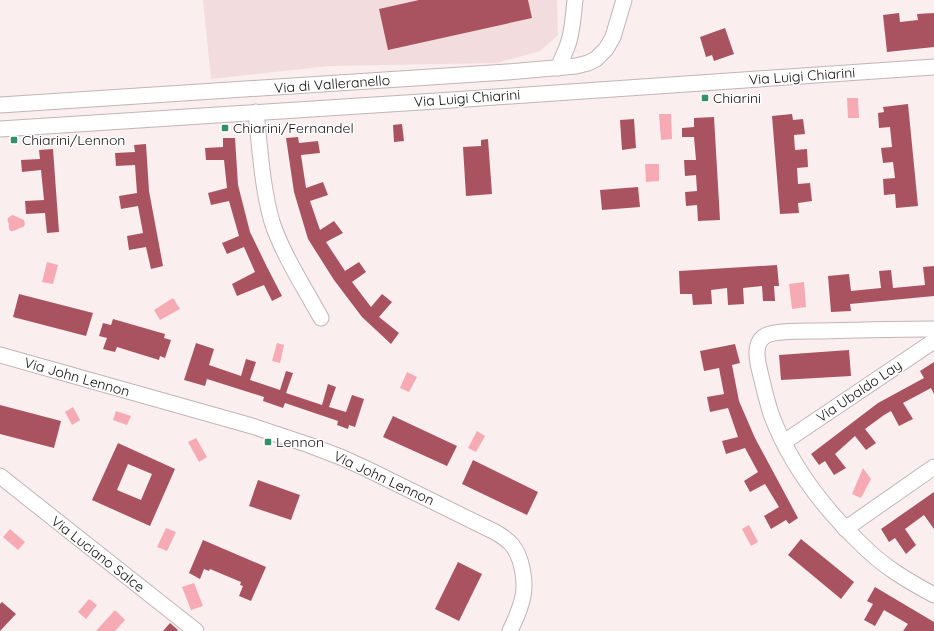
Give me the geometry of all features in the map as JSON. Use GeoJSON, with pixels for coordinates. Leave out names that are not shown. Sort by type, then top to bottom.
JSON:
{"type":"FeatureCollection","features":[{"type":"Feature","properties":{"kind":"street"},"geometry":{"type":"LineString","coordinates":[[558,68],[570,35],[575,0]]}},
{"type":"Feature","properties":{"kind":"street","name":"Via di Valleranello"},"geometry":{"type":"LineString","coordinates":[[0,105],[507,72],[576,66],[588,63],[603,53],[613,37],[624,0]]}},
{"type":"Feature","properties":{"kind":"street","name":"Via Luigi Chiarini"},"geometry":{"type":"LineString","coordinates":[[0,129],[934,67]]}},
{"type":"Feature","properties":{"kind":"street"},"geometry":{"type":"LineString","coordinates":[[256,112],[265,185],[272,221],[282,247],[321,318]]}},
{"type":"Feature","properties":{"kind":"street"},"geometry":{"type":"LineString","coordinates":[[934,329],[788,332],[770,334],[763,337],[758,346],[760,373],[771,413],[795,463],[808,483],[846,529],[871,553],[890,569],[934,595]]}},
{"type":"Feature","properties":{"kind":"street","name":"Via Ubaldo Lay"},"geometry":{"type":"LineString","coordinates":[[784,442],[934,341]]}},
{"type":"Feature","properties":{"kind":"street","name":"Via John Lennon"},"geometry":{"type":"LineString","coordinates":[[0,355],[252,426],[296,440],[367,469],[496,532],[513,546],[519,556],[522,569],[524,587],[523,595],[510,631]]}},
{"type":"Feature","properties":{"kind":"street"},"geometry":{"type":"LineString","coordinates":[[846,529],[934,466]]}},
{"type":"Feature","properties":{"kind":"street","name":"Via Luciano Salce"},"geometry":{"type":"LineString","coordinates":[[0,476],[196,631]]}},
{"type":"Feature","properties":{"kind":"shaded area"},"geometry":{"type":"Polygon","coordinates":[[[203,0],[557,0],[558,35],[540,51],[497,63],[330,66],[211,79],[203,0]]]}},
{"type":"Feature","properties":{"kind":"shaded area"},"geometry":{"type":"Polygon","coordinates":[[[847,98],[858,98],[859,118],[848,118],[847,98]]]}},
{"type":"Feature","properties":{"kind":"shaded area"},"geometry":{"type":"Polygon","coordinates":[[[659,114],[671,114],[672,139],[661,140],[659,114]]]}},
{"type":"Feature","properties":{"kind":"shaded area"},"geometry":{"type":"Polygon","coordinates":[[[645,164],[659,164],[659,181],[646,182],[645,164]]]}},
{"type":"Feature","properties":{"kind":"shaded area"},"geometry":{"type":"Polygon","coordinates":[[[12,215],[24,220],[25,224],[23,227],[13,231],[10,230],[8,218],[12,215]]]}},
{"type":"Feature","properties":{"kind":"shaded area"},"geometry":{"type":"Polygon","coordinates":[[[47,262],[58,265],[53,284],[42,282],[47,262]]]}},
{"type":"Feature","properties":{"kind":"shaded area"},"geometry":{"type":"Polygon","coordinates":[[[804,282],[806,307],[792,309],[789,284],[804,282]]]}},
{"type":"Feature","properties":{"kind":"shaded area"},"geometry":{"type":"Polygon","coordinates":[[[173,298],[180,309],[160,320],[154,310],[173,298]]]}},
{"type":"Feature","properties":{"kind":"shaded area"},"geometry":{"type":"Polygon","coordinates":[[[277,343],[284,345],[280,363],[272,361],[277,343]]]}},
{"type":"Feature","properties":{"kind":"shaded area"},"geometry":{"type":"Polygon","coordinates":[[[407,372],[417,377],[409,392],[400,388],[407,372]]]}},
{"type":"Feature","properties":{"kind":"shaded area"},"geometry":{"type":"Polygon","coordinates":[[[73,407],[80,420],[72,425],[65,412],[73,407]]]}},
{"type":"Feature","properties":{"kind":"shaded area"},"geometry":{"type":"Polygon","coordinates":[[[116,411],[131,416],[127,425],[113,420],[116,411]]]}},
{"type":"Feature","properties":{"kind":"shaded area"},"geometry":{"type":"Polygon","coordinates":[[[477,431],[485,436],[476,452],[468,448],[477,431]]]}},
{"type":"Feature","properties":{"kind":"shaded area"},"geometry":{"type":"Polygon","coordinates":[[[196,438],[207,457],[199,462],[188,442],[196,438]]]}},
{"type":"Feature","properties":{"kind":"shaded area"},"geometry":{"type":"Polygon","coordinates":[[[863,468],[871,479],[861,498],[852,494],[863,468]]]}},
{"type":"Feature","properties":{"kind":"shaded area"},"geometry":{"type":"Polygon","coordinates":[[[749,525],[758,542],[751,546],[742,529],[749,525]]]}},
{"type":"Feature","properties":{"kind":"shaded area"},"geometry":{"type":"Polygon","coordinates":[[[166,528],[176,532],[167,551],[157,547],[166,528]]]}},
{"type":"Feature","properties":{"kind":"shaded area"},"geometry":{"type":"Polygon","coordinates":[[[10,529],[25,542],[18,550],[3,537],[10,529]]]}},
{"type":"Feature","properties":{"kind":"shaded area"},"geometry":{"type":"Polygon","coordinates":[[[194,583],[203,606],[191,610],[182,587],[194,583]]]}},
{"type":"Feature","properties":{"kind":"shaded area"},"geometry":{"type":"Polygon","coordinates":[[[89,599],[97,605],[86,619],[78,612],[89,599]]]}},
{"type":"Feature","properties":{"kind":"shaded area"},"geometry":{"type":"Polygon","coordinates":[[[115,610],[125,620],[115,631],[96,631],[115,610]]]}},
{"type":"Feature","properties":{"kind":"building"},"geometry":{"type":"Polygon","coordinates":[[[419,0],[528,0],[532,18],[388,50],[379,9],[419,0]]]}},
{"type":"Feature","properties":{"kind":"building"},"geometry":{"type":"Polygon","coordinates":[[[899,13],[900,22],[918,20],[917,14],[934,13],[934,47],[887,52],[883,15],[899,13]]]}},
{"type":"Feature","properties":{"kind":"building"},"geometry":{"type":"Polygon","coordinates":[[[725,28],[734,54],[714,61],[712,55],[706,57],[700,37],[725,28]]]}},
{"type":"Feature","properties":{"kind":"building"},"geometry":{"type":"Polygon","coordinates":[[[908,104],[918,206],[896,208],[895,194],[884,195],[883,179],[895,178],[893,162],[883,163],[881,148],[892,147],[890,127],[879,128],[878,113],[884,112],[883,107],[908,104]]]}},
{"type":"Feature","properties":{"kind":"building"},"geometry":{"type":"Polygon","coordinates":[[[792,114],[793,120],[803,119],[805,134],[794,135],[795,150],[807,149],[808,167],[797,168],[798,184],[810,183],[812,201],[798,203],[799,213],[780,214],[772,116],[792,114]]]}},
{"type":"Feature","properties":{"kind":"building"},"geometry":{"type":"Polygon","coordinates":[[[714,117],[720,220],[698,221],[697,205],[686,206],[685,192],[697,191],[696,175],[685,176],[684,160],[696,160],[694,137],[682,137],[682,128],[694,127],[694,118],[714,117]]]}},
{"type":"Feature","properties":{"kind":"building"},"geometry":{"type":"Polygon","coordinates":[[[634,119],[636,148],[622,150],[620,120],[634,119]]]}},
{"type":"Feature","properties":{"kind":"building"},"geometry":{"type":"Polygon","coordinates":[[[402,124],[404,141],[394,142],[393,125],[402,124]]]}},
{"type":"Feature","properties":{"kind":"building"},"geometry":{"type":"Polygon","coordinates":[[[298,137],[299,143],[318,141],[320,153],[301,155],[306,188],[323,182],[328,195],[310,201],[320,230],[334,221],[343,233],[326,242],[345,271],[359,262],[366,272],[352,282],[371,307],[382,294],[392,302],[379,317],[399,333],[391,344],[362,317],[334,280],[308,239],[294,192],[286,138],[298,137]]]}},
{"type":"Feature","properties":{"kind":"building"},"geometry":{"type":"Polygon","coordinates":[[[223,138],[235,138],[238,185],[250,232],[282,296],[272,301],[264,285],[237,296],[232,284],[255,272],[244,247],[227,254],[222,243],[239,236],[229,201],[211,205],[208,193],[227,188],[224,160],[206,160],[205,148],[223,147],[223,138]]]}},
{"type":"Feature","properties":{"kind":"building"},"geometry":{"type":"Polygon","coordinates":[[[488,139],[492,194],[466,196],[463,147],[481,146],[481,140],[488,139]]]}},
{"type":"Feature","properties":{"kind":"building"},"geometry":{"type":"Polygon","coordinates":[[[146,144],[149,191],[163,266],[151,269],[146,247],[129,250],[127,236],[143,233],[138,206],[121,209],[119,196],[137,193],[135,165],[116,166],[115,153],[135,152],[134,145],[146,144]]]}},
{"type":"Feature","properties":{"kind":"building"},"geometry":{"type":"Polygon","coordinates":[[[53,149],[59,232],[47,233],[45,213],[26,214],[25,201],[44,200],[41,170],[22,172],[21,160],[40,159],[39,150],[53,149]]]}},
{"type":"Feature","properties":{"kind":"building"},"geometry":{"type":"Polygon","coordinates":[[[638,187],[640,207],[602,210],[600,190],[638,187]]]}},
{"type":"Feature","properties":{"kind":"building"},"geometry":{"type":"Polygon","coordinates":[[[777,265],[779,286],[774,286],[775,301],[763,301],[762,286],[743,288],[744,304],[728,305],[727,288],[711,290],[712,304],[693,305],[692,294],[680,294],[679,271],[777,265]]]}},
{"type":"Feature","properties":{"kind":"building"},"geometry":{"type":"Polygon","coordinates":[[[934,266],[934,296],[850,304],[851,311],[831,312],[828,276],[849,274],[851,291],[881,288],[879,271],[891,270],[893,288],[925,285],[923,267],[934,266]]]}},
{"type":"Feature","properties":{"kind":"building"},"geometry":{"type":"Polygon","coordinates":[[[19,294],[93,313],[86,336],[13,317],[19,294]]]}},
{"type":"Feature","properties":{"kind":"building"},"geometry":{"type":"Polygon","coordinates":[[[113,319],[165,334],[164,338],[171,340],[165,358],[160,356],[159,360],[117,347],[115,352],[103,349],[107,338],[99,336],[103,323],[111,325],[113,319]]]}},
{"type":"Feature","properties":{"kind":"building"},"geometry":{"type":"Polygon","coordinates":[[[196,343],[214,349],[209,365],[241,376],[246,359],[256,362],[250,380],[280,390],[286,371],[293,373],[286,393],[322,405],[328,384],[336,387],[329,407],[346,412],[352,395],[364,399],[355,427],[349,425],[348,429],[337,425],[338,421],[285,403],[283,408],[263,401],[264,397],[207,379],[205,386],[184,380],[196,343]]]}},
{"type":"Feature","properties":{"kind":"building"},"geometry":{"type":"Polygon","coordinates":[[[735,344],[740,363],[732,365],[739,401],[755,438],[798,518],[789,524],[786,520],[771,529],[764,516],[779,507],[765,484],[750,492],[744,481],[758,472],[745,448],[726,454],[722,441],[738,437],[728,408],[710,412],[707,397],[724,394],[719,368],[704,371],[700,351],[735,344]]]}},
{"type":"Feature","properties":{"kind":"building"},"geometry":{"type":"Polygon","coordinates":[[[849,350],[851,376],[781,380],[779,355],[849,350]]]}},
{"type":"Feature","properties":{"kind":"building"},"geometry":{"type":"Polygon","coordinates":[[[934,362],[934,394],[931,388],[903,403],[913,419],[899,426],[891,411],[865,429],[876,443],[866,450],[855,436],[835,454],[846,468],[834,475],[825,461],[819,465],[811,454],[878,403],[924,378],[920,371],[934,362]]]}},
{"type":"Feature","properties":{"kind":"building"},"geometry":{"type":"Polygon","coordinates":[[[0,405],[61,421],[54,448],[0,434],[0,405]]]}},
{"type":"Feature","properties":{"kind":"building"},"geometry":{"type":"Polygon","coordinates":[[[393,416],[457,446],[447,466],[383,437],[393,416]]]}},
{"type":"Feature","properties":{"kind":"building"},"geometry":{"type":"Polygon","coordinates":[[[118,443],[175,469],[150,526],[92,500],[118,443]],[[128,464],[117,490],[141,500],[152,474],[128,464]]]}},
{"type":"Feature","properties":{"kind":"building"},"geometry":{"type":"Polygon","coordinates":[[[473,460],[538,492],[527,515],[462,484],[473,460]]]}},
{"type":"Feature","properties":{"kind":"building"},"geometry":{"type":"Polygon","coordinates":[[[258,480],[300,495],[291,520],[249,506],[258,480]]]}},
{"type":"Feature","properties":{"kind":"building"},"geometry":{"type":"Polygon","coordinates":[[[934,492],[934,529],[924,515],[905,529],[916,545],[906,554],[895,538],[889,542],[881,529],[934,492]]]}},
{"type":"Feature","properties":{"kind":"building"},"geometry":{"type":"Polygon","coordinates":[[[801,539],[854,582],[841,599],[788,555],[801,539]]]}},
{"type":"Feature","properties":{"kind":"building"},"geometry":{"type":"Polygon","coordinates":[[[203,540],[266,567],[251,601],[239,596],[243,586],[240,585],[241,582],[210,569],[209,571],[204,569],[200,579],[189,573],[203,540]]]}},
{"type":"Feature","properties":{"kind":"building"},"geometry":{"type":"Polygon","coordinates":[[[458,562],[482,574],[459,621],[435,609],[458,562]]]}},
{"type":"Feature","properties":{"kind":"building"},"geometry":{"type":"Polygon","coordinates":[[[875,587],[934,622],[934,631],[903,631],[908,624],[884,610],[875,626],[864,620],[873,604],[867,601],[875,587]]]}},
{"type":"Feature","properties":{"kind":"building"},"geometry":{"type":"Polygon","coordinates":[[[2,602],[16,614],[0,631],[0,604],[2,602]]]}},
{"type":"Feature","properties":{"kind":"building"},"geometry":{"type":"Polygon","coordinates":[[[170,623],[178,630],[163,631],[170,623]]]}},
{"type":"Feature","properties":{"kind":"place","name":"Chiarini"},"geometry":{"type":"Point","coordinates":[705,98]}},
{"type":"Feature","properties":{"kind":"place","name":"Chiarini/Fernandel"},"geometry":{"type":"Point","coordinates":[225,128]}},
{"type":"Feature","properties":{"kind":"place","name":"Chiarini/Lennon"},"geometry":{"type":"Point","coordinates":[14,140]}},
{"type":"Feature","properties":{"kind":"place","name":"Lennon"},"geometry":{"type":"Point","coordinates":[268,442]}}]}
